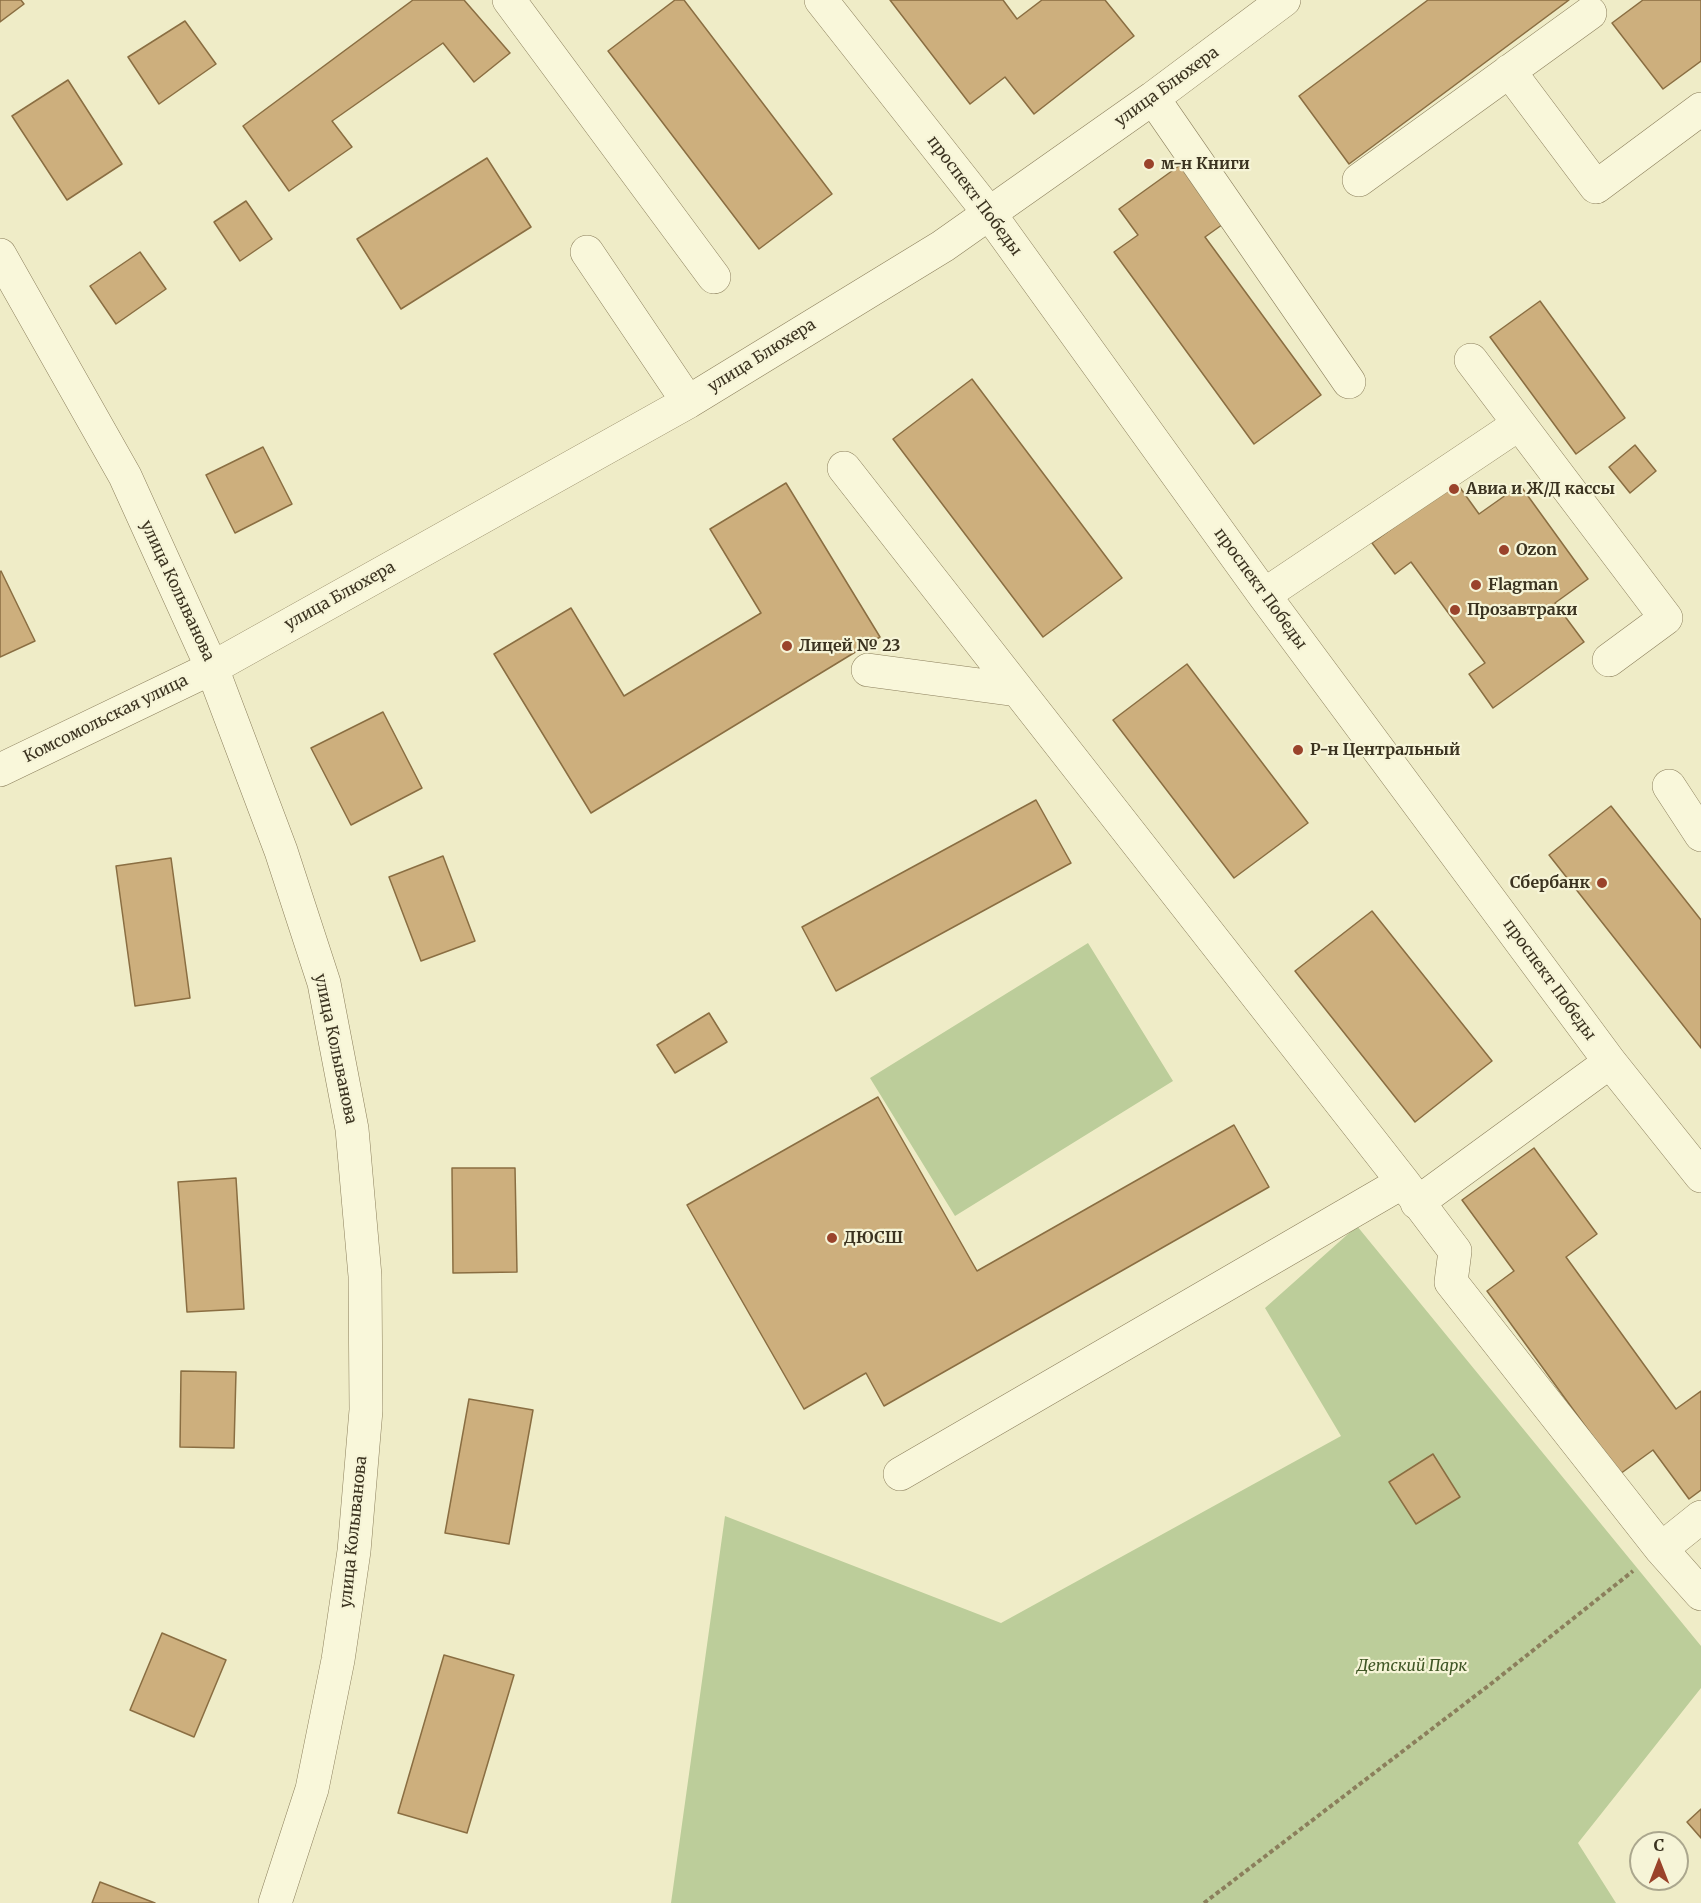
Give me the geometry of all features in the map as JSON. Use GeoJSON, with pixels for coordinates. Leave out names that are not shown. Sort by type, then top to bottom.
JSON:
{"type":"FeatureCollection","features":[{"type":"Feature","properties":{"kind":"street"},"geometry":{"type":"LineString","coordinates":[[509,0],[714,277]]}},
{"type":"Feature","properties":{"kind":"street","name":"проспект Победы"},"geometry":{"type":"LineString","coordinates":[[821,0],[989,213],[1264,595],[1610,1062],[1701,1176]]}},
{"type":"Feature","properties":{"kind":"street","name":"улица Блюхера"},"geometry":{"type":"LineString","coordinates":[[212,668],[688,402],[943,246],[1153,98],[1284,0]]}},
{"type":"Feature","properties":{"kind":"street"},"geometry":{"type":"LineString","coordinates":[[1359,180],[1590,13]]}},
{"type":"Feature","properties":{"kind":"street"},"geometry":{"type":"LineString","coordinates":[[1509,71],[1596,187],[1701,109]]}},
{"type":"Feature","properties":{"kind":"street"},"geometry":{"type":"LineString","coordinates":[[1153,98],[1349,382]]}},
{"type":"Feature","properties":{"kind":"street"},"geometry":{"type":"LineString","coordinates":[[587,252],[688,402]]}},
{"type":"Feature","properties":{"kind":"street","name":"улица Колыванова"},"geometry":{"type":"LineString","coordinates":[[0,255],[125,476],[212,668],[281,851],[324,983],[352,1129],[365,1276],[366,1410],[354,1551],[340,1649],[312,1789],[275,1903]]}},
{"type":"Feature","properties":{"kind":"street"},"geometry":{"type":"LineString","coordinates":[[1471,360],[1666,618],[1609,660]]}},
{"type":"Feature","properties":{"kind":"street"},"geometry":{"type":"LineString","coordinates":[[1264,595],[1519,424]]}},
{"type":"Feature","properties":{"kind":"street"},"geometry":{"type":"LineString","coordinates":[[844,468],[1455,1251],[1451,1282],[1661,1549],[1701,1594]]}},
{"type":"Feature","properties":{"kind":"street","name":"Комсомольская улица"},"geometry":{"type":"LineString","coordinates":[[0,770],[212,668]]}},
{"type":"Feature","properties":{"kind":"street"},"geometry":{"type":"LineString","coordinates":[[868,670],[1017,690]]}},
{"type":"Feature","properties":{"kind":"street"},"geometry":{"type":"LineString","coordinates":[[1669,786],[1701,835]]}},
{"type":"Feature","properties":{"kind":"street"},"geometry":{"type":"LineString","coordinates":[[900,1474],[1410,1192],[1610,1062]]}},
{"type":"Feature","properties":{"kind":"street"},"geometry":{"type":"LineString","coordinates":[[1661,1549],[1701,1516]]}},
{"type":"Feature","properties":{"kind":"path"},"geometry":{"type":"LineString","coordinates":[[1204,1903],[1492,1683],[1661,1549]]}},
{"type":"Feature","properties":{"kind":"green space"},"geometry":{"type":"Polygon","coordinates":[[[1088,943],[1173,1081],[955,1216],[870,1078],[1088,943]]]}},
{"type":"Feature","properties":{"kind":"green space","name":"Детский Парк"},"geometry":{"type":"Polygon","coordinates":[[[1357,1226],[1701,1646],[1701,1688],[1578,1843],[1616,1903],[671,1903],[725,1516],[1001,1623],[1341,1436],[1265,1308],[1357,1226]]]}},
{"type":"Feature","properties":{"kind":"building"},"geometry":{"type":"Polygon","coordinates":[[[0,0],[21,0],[24,4],[0,22],[0,0]]]}},
{"type":"Feature","properties":{"kind":"building"},"geometry":{"type":"Polygon","coordinates":[[[413,0],[464,0],[510,53],[474,82],[443,43],[332,121],[352,147],[289,191],[243,126],[413,0]]]}},
{"type":"Feature","properties":{"kind":"building"},"geometry":{"type":"Polygon","coordinates":[[[675,0],[684,0],[832,194],[759,249],[608,51],[675,0]]]}},
{"type":"Feature","properties":{"kind":"building"},"geometry":{"type":"Polygon","coordinates":[[[890,0],[1003,0],[1017,19],[1042,0],[1105,0],[1134,36],[1034,114],[1005,77],[970,104],[890,0]]]}},
{"type":"Feature","properties":{"kind":"building"},"geometry":{"type":"Polygon","coordinates":[[[1428,0],[1569,0],[1349,164],[1299,96],[1428,0]]]}},
{"type":"Feature","properties":{"kind":"building"},"geometry":{"type":"Polygon","coordinates":[[[1643,0],[1701,0],[1701,61],[1663,89],[1612,23],[1643,0]]]}},
{"type":"Feature","properties":{"kind":"building"},"geometry":{"type":"Polygon","coordinates":[[[185,21],[216,64],[159,104],[128,57],[185,21]]]}},
{"type":"Feature","properties":{"kind":"building"},"geometry":{"type":"Polygon","coordinates":[[[68,80],[122,164],[67,200],[12,116],[68,80]]]}},
{"type":"Feature","properties":{"kind":"building"},"geometry":{"type":"Polygon","coordinates":[[[487,158],[531,227],[401,309],[357,239],[487,158]]]}},
{"type":"Feature","properties":{"kind":"building"},"geometry":{"type":"Polygon","coordinates":[[[1183,163],[1226,222],[1205,237],[1321,395],[1254,444],[1114,252],[1138,235],[1119,209],[1183,163]]]}},
{"type":"Feature","properties":{"kind":"building"},"geometry":{"type":"Polygon","coordinates":[[[246,201],[272,239],[240,261],[214,222],[246,201]]]}},
{"type":"Feature","properties":{"kind":"building"},"geometry":{"type":"Polygon","coordinates":[[[140,252],[166,289],[116,324],[90,286],[140,252]]]}},
{"type":"Feature","properties":{"kind":"building"},"geometry":{"type":"Polygon","coordinates":[[[1540,301],[1625,418],[1576,454],[1490,337],[1540,301]]]}},
{"type":"Feature","properties":{"kind":"building"},"geometry":{"type":"Polygon","coordinates":[[[972,379],[1122,578],[1043,637],[893,439],[972,379]]]}},
{"type":"Feature","properties":{"kind":"building"},"geometry":{"type":"Polygon","coordinates":[[[1635,445],[1656,471],[1630,493],[1609,467],[1635,445]]]}},
{"type":"Feature","properties":{"kind":"building"},"geometry":{"type":"Polygon","coordinates":[[[263,447],[292,504],[235,533],[206,475],[263,447]]]}},
{"type":"Feature","properties":{"kind":"building"},"geometry":{"type":"Polygon","coordinates":[[[1456,482],[1479,514],[1520,485],[1588,579],[1555,603],[1584,642],[1493,708],[1469,674],[1485,663],[1411,562],[1395,574],[1372,543],[1456,482]]]}},
{"type":"Feature","properties":{"kind":"building","name":"Лицей № 23"},"geometry":{"type":"Polygon","coordinates":[[[786,483],[880,637],[591,813],[494,654],[571,608],[624,696],[761,613],[710,529],[786,483]]]}},
{"type":"Feature","properties":{"kind":"building"},"geometry":{"type":"Polygon","coordinates":[[[0,572],[35,641],[0,657],[0,572]]]}},
{"type":"Feature","properties":{"kind":"building"},"geometry":{"type":"Polygon","coordinates":[[[1187,664],[1308,823],[1234,878],[1113,720],[1187,664]]]}},
{"type":"Feature","properties":{"kind":"building"},"geometry":{"type":"Polygon","coordinates":[[[383,712],[422,788],[351,825],[311,748],[383,712]]]}},
{"type":"Feature","properties":{"kind":"building"},"geometry":{"type":"Polygon","coordinates":[[[1036,800],[1071,863],[836,991],[802,927],[1036,800]]]}},
{"type":"Feature","properties":{"kind":"building"},"geometry":{"type":"Polygon","coordinates":[[[1611,806],[1701,920],[1701,1048],[1549,855],[1611,806]]]}},
{"type":"Feature","properties":{"kind":"building"},"geometry":{"type":"Polygon","coordinates":[[[443,856],[475,941],[421,961],[389,877],[443,856]]]}},
{"type":"Feature","properties":{"kind":"building"},"geometry":{"type":"Polygon","coordinates":[[[171,858],[190,998],[135,1006],[116,866],[171,858]]]}},
{"type":"Feature","properties":{"kind":"building"},"geometry":{"type":"Polygon","coordinates":[[[1372,911],[1492,1061],[1415,1122],[1295,971],[1372,911]]]}},
{"type":"Feature","properties":{"kind":"building"},"geometry":{"type":"Polygon","coordinates":[[[709,1013],[727,1042],[675,1073],[657,1045],[709,1013]]]}},
{"type":"Feature","properties":{"kind":"building","name":"ДЮСШ"},"geometry":{"type":"Polygon","coordinates":[[[878,1097],[977,1271],[1234,1125],[1269,1187],[884,1406],[866,1373],[804,1409],[687,1205],[878,1097]]]}},
{"type":"Feature","properties":{"kind":"building"},"geometry":{"type":"Polygon","coordinates":[[[1534,1148],[1597,1234],[1566,1257],[1676,1409],[1701,1391],[1701,1490],[1689,1499],[1653,1450],[1620,1474],[1487,1291],[1514,1271],[1462,1200],[1534,1148]]]}},
{"type":"Feature","properties":{"kind":"building"},"geometry":{"type":"Polygon","coordinates":[[[452,1168],[515,1168],[517,1272],[453,1273],[452,1168]]]}},
{"type":"Feature","properties":{"kind":"building"},"geometry":{"type":"Polygon","coordinates":[[[236,1178],[244,1309],[187,1312],[178,1182],[236,1178]]]}},
{"type":"Feature","properties":{"kind":"building"},"geometry":{"type":"Polygon","coordinates":[[[181,1371],[236,1372],[234,1448],[180,1447],[181,1371]]]}},
{"type":"Feature","properties":{"kind":"building"},"geometry":{"type":"Polygon","coordinates":[[[469,1399],[533,1410],[509,1544],[445,1533],[469,1399]]]}},
{"type":"Feature","properties":{"kind":"building"},"geometry":{"type":"Polygon","coordinates":[[[1433,1454],[1460,1497],[1416,1524],[1389,1482],[1433,1454]]]}},
{"type":"Feature","properties":{"kind":"building"},"geometry":{"type":"Polygon","coordinates":[[[162,1633],[226,1660],[194,1737],[130,1710],[162,1633]]]}},
{"type":"Feature","properties":{"kind":"building"},"geometry":{"type":"Polygon","coordinates":[[[444,1655],[514,1675],[467,1833],[398,1813],[444,1655]]]}},
{"type":"Feature","properties":{"kind":"building"},"geometry":{"type":"Polygon","coordinates":[[[1701,1809],[1701,1838],[1687,1822],[1701,1809]]]}},
{"type":"Feature","properties":{"kind":"building"},"geometry":{"type":"Polygon","coordinates":[[[100,1882],[155,1903],[92,1903],[100,1882]]]}},
{"type":"Feature","properties":{"kind":"place","name":"м-н Книги"},"geometry":{"type":"Point","coordinates":[1149,164]}},
{"type":"Feature","properties":{"kind":"place","name":"Авиа и Ж/Д кассы"},"geometry":{"type":"Point","coordinates":[1454,489]}},
{"type":"Feature","properties":{"kind":"place","name":"Ozon"},"geometry":{"type":"Point","coordinates":[1504,550]}},
{"type":"Feature","properties":{"kind":"place","name":"Flagman"},"geometry":{"type":"Point","coordinates":[1476,585]}},
{"type":"Feature","properties":{"kind":"place","name":"Прозавтраки"},"geometry":{"type":"Point","coordinates":[1455,610]}},
{"type":"Feature","properties":{"kind":"place","name":"Лицей № 23"},"geometry":{"type":"Point","coordinates":[787,646]}},
{"type":"Feature","properties":{"kind":"place","name":"Р-н Центральный"},"geometry":{"type":"Point","coordinates":[1298,750]}},
{"type":"Feature","properties":{"kind":"place","name":"Сбербанк"},"geometry":{"type":"Point","coordinates":[1602,883]}},
{"type":"Feature","properties":{"kind":"place","name":"ДЮСШ"},"geometry":{"type":"Point","coordinates":[832,1238]}}]}
